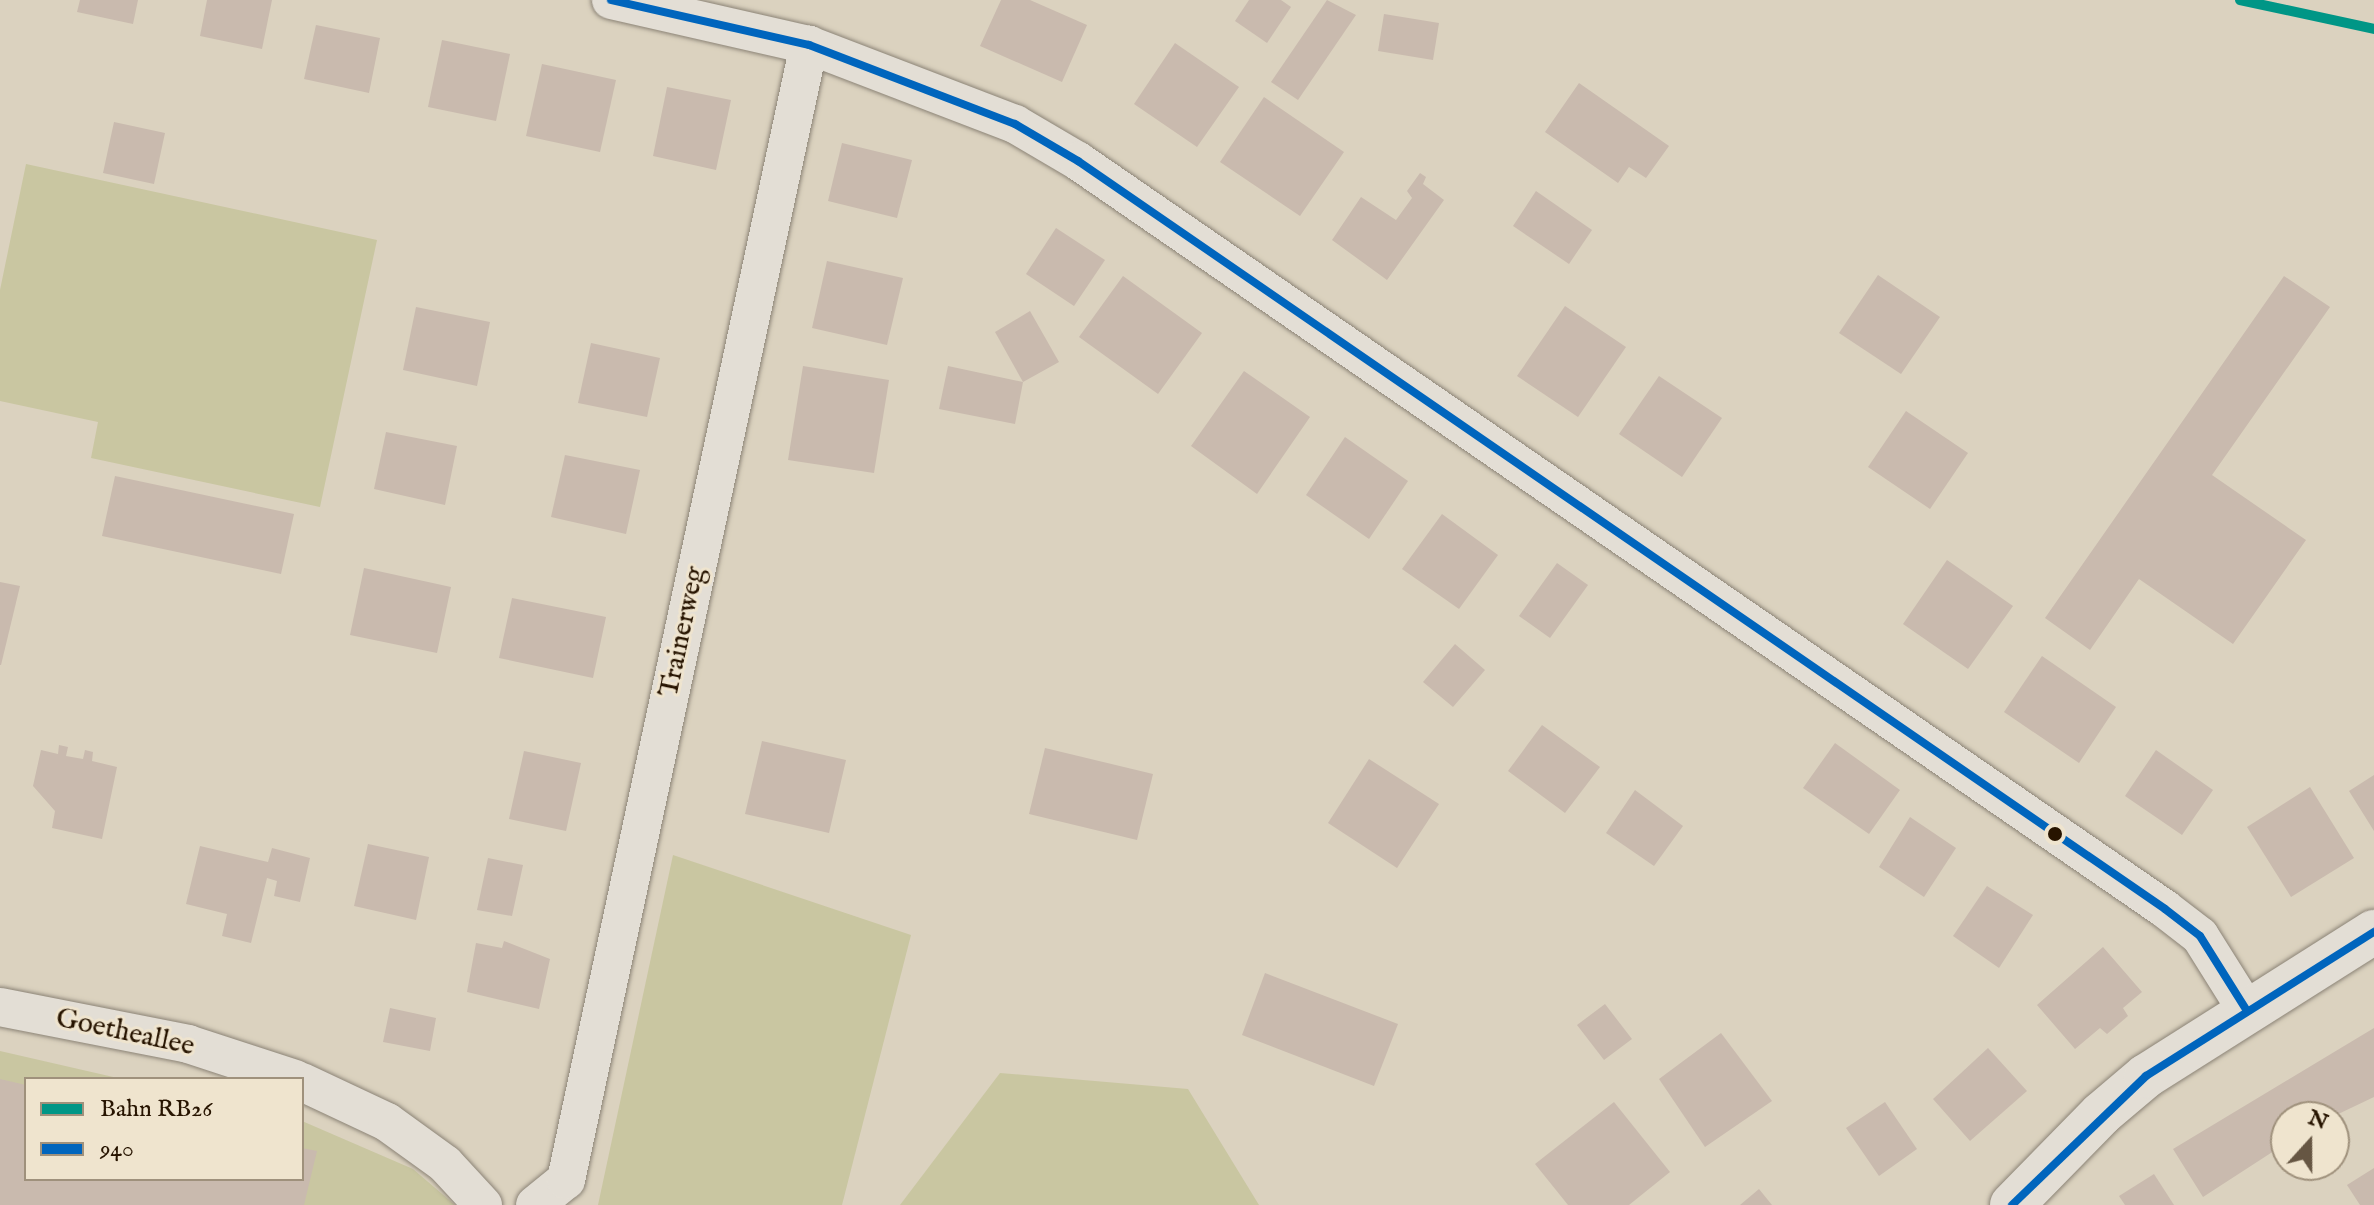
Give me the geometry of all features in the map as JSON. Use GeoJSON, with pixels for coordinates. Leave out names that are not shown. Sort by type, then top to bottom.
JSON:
{"type":"FeatureCollection","features":[{"type":"Feature","properties":{"kind":"street"},"geometry":{"type":"LineString","coordinates":[[611,0],[809,45],[1015,124],[1078,161],[2165,909],[2200,936],[2247,1011]]}},
{"type":"Feature","properties":{"kind":"street","name":"Trainerweg"},"geometry":{"type":"LineString","coordinates":[[535,1205],[566,1180],[809,45]]}},
{"type":"Feature","properties":{"kind":"street"},"geometry":{"type":"LineString","coordinates":[[2012,1205],[2112,1104],[2247,1011],[2374,932]]}},
{"type":"Feature","properties":{"kind":"street","name":"Goetheallee"},"geometry":{"type":"LineString","coordinates":[[0,1007],[188,1044],[289,1077]]}},
{"type":"Feature","properties":{"kind":"street"},"geometry":{"type":"LineString","coordinates":[[304,1083],[387,1122],[445,1164],[483,1205]]}},
{"type":"Feature","properties":{"kind":"shaded area"},"geometry":{"type":"Polygon","coordinates":[[[26,164],[377,240],[320,507],[91,458],[98,422],[0,401],[0,290],[26,164]]]}},
{"type":"Feature","properties":{"kind":"shaded area"},"geometry":{"type":"Polygon","coordinates":[[[673,855],[911,935],[842,1205],[598,1205],[673,855]]]}},
{"type":"Feature","properties":{"kind":"shaded area"},"geometry":{"type":"Polygon","coordinates":[[[0,1051],[113,1077],[24,1077],[24,1181],[304,1181],[304,1122],[413,1169],[455,1205],[0,1205],[0,1051]]]}},
{"type":"Feature","properties":{"kind":"shaded area"},"geometry":{"type":"Polygon","coordinates":[[[1000,1073],[1188,1089],[1259,1205],[900,1205],[1000,1073]]]}},
{"type":"Feature","properties":{"kind":"building"},"geometry":{"type":"Polygon","coordinates":[[[80,0],[138,0],[133,24],[77,12],[80,0]]]}},
{"type":"Feature","properties":{"kind":"building"},"geometry":{"type":"Polygon","coordinates":[[[207,0],[272,0],[262,49],[200,36],[207,0]]]}},
{"type":"Feature","properties":{"kind":"building"},"geometry":{"type":"Polygon","coordinates":[[[1001,0],[1030,0],[1087,25],[1062,82],[980,46],[1001,0]]]}},
{"type":"Feature","properties":{"kind":"building"},"geometry":{"type":"Polygon","coordinates":[[[1249,0],[1281,0],[1291,7],[1267,43],[1235,21],[1249,0]]]}},
{"type":"Feature","properties":{"kind":"building"},"geometry":{"type":"Polygon","coordinates":[[[1327,0],[1356,15],[1298,100],[1271,82],[1327,0]]]}},
{"type":"Feature","properties":{"kind":"building"},"geometry":{"type":"Polygon","coordinates":[[[1384,14],[1439,23],[1433,60],[1378,51],[1384,14]]]}},
{"type":"Feature","properties":{"kind":"building"},"geometry":{"type":"Polygon","coordinates":[[[316,25],[380,38],[369,93],[304,79],[316,25]]]}},
{"type":"Feature","properties":{"kind":"building"},"geometry":{"type":"Polygon","coordinates":[[[442,40],[510,54],[496,121],[428,107],[442,40]]]}},
{"type":"Feature","properties":{"kind":"building"},"geometry":{"type":"Polygon","coordinates":[[[1175,43],[1239,87],[1197,147],[1134,104],[1175,43]]]}},
{"type":"Feature","properties":{"kind":"building"},"geometry":{"type":"Polygon","coordinates":[[[542,64],[616,80],[600,152],[526,136],[542,64]]]}},
{"type":"Feature","properties":{"kind":"building"},"geometry":{"type":"Polygon","coordinates":[[[1579,83],[1669,146],[1646,178],[1629,167],[1618,183],[1545,132],[1579,83]]]}},
{"type":"Feature","properties":{"kind":"building"},"geometry":{"type":"Polygon","coordinates":[[[667,87],[731,100],[716,170],[653,156],[667,87]]]}},
{"type":"Feature","properties":{"kind":"building"},"geometry":{"type":"Polygon","coordinates":[[[1264,97],[1344,152],[1300,216],[1220,162],[1264,97]]]}},
{"type":"Feature","properties":{"kind":"building"},"geometry":{"type":"Polygon","coordinates":[[[114,122],[165,133],[154,184],[103,173],[114,122]]]}},
{"type":"Feature","properties":{"kind":"building"},"geometry":{"type":"Polygon","coordinates":[[[842,143],[912,160],[897,218],[828,201],[842,143]]]}},
{"type":"Feature","properties":{"kind":"building"},"geometry":{"type":"Polygon","coordinates":[[[1420,173],[1426,177],[1423,184],[1444,200],[1387,280],[1332,240],[1361,197],[1396,220],[1412,198],[1407,191],[1420,173]]]}},
{"type":"Feature","properties":{"kind":"building"},"geometry":{"type":"Polygon","coordinates":[[[1536,191],[1592,230],[1569,264],[1513,226],[1536,191]]]}},
{"type":"Feature","properties":{"kind":"building"},"geometry":{"type":"Polygon","coordinates":[[[1056,228],[1105,260],[1074,306],[1026,274],[1056,228]]]}},
{"type":"Feature","properties":{"kind":"building"},"geometry":{"type":"Polygon","coordinates":[[[827,261],[903,278],[887,345],[812,328],[827,261]]]}},
{"type":"Feature","properties":{"kind":"building"},"geometry":{"type":"Polygon","coordinates":[[[1878,275],[1940,317],[1901,374],[1839,333],[1878,275]]]}},
{"type":"Feature","properties":{"kind":"building"},"geometry":{"type":"Polygon","coordinates":[[[1123,276],[1202,333],[1158,394],[1079,337],[1123,276]]]}},
{"type":"Feature","properties":{"kind":"building"},"geometry":{"type":"Polygon","coordinates":[[[2284,276],[2330,307],[2212,475],[2306,540],[2233,644],[2139,579],[2090,650],[2045,618],[2284,276]]]}},
{"type":"Feature","properties":{"kind":"building"},"geometry":{"type":"Polygon","coordinates":[[[1565,306],[1626,347],[1578,417],[1517,376],[1565,306]]]}},
{"type":"Feature","properties":{"kind":"building"},"geometry":{"type":"Polygon","coordinates":[[[416,307],[490,322],[477,386],[403,370],[416,307]]]}},
{"type":"Feature","properties":{"kind":"building"},"geometry":{"type":"Polygon","coordinates":[[[1030,311],[1059,362],[1023,382],[995,332],[1030,311]]]}},
{"type":"Feature","properties":{"kind":"building"},"geometry":{"type":"Polygon","coordinates":[[[591,343],[660,358],[647,417],[578,403],[591,343]]]}},
{"type":"Feature","properties":{"kind":"building"},"geometry":{"type":"Polygon","coordinates":[[[803,366],[889,380],[874,473],[788,460],[803,366]]]}},
{"type":"Feature","properties":{"kind":"building"},"geometry":{"type":"Polygon","coordinates":[[[948,366],[1023,382],[1015,424],[939,409],[948,366]]]}},
{"type":"Feature","properties":{"kind":"building"},"geometry":{"type":"Polygon","coordinates":[[[1244,371],[1310,417],[1257,494],[1191,446],[1244,371]]]}},
{"type":"Feature","properties":{"kind":"building"},"geometry":{"type":"Polygon","coordinates":[[[1659,376],[1722,418],[1682,477],[1619,434],[1659,376]]]}},
{"type":"Feature","properties":{"kind":"building"},"geometry":{"type":"Polygon","coordinates":[[[1906,411],[1968,453],[1930,509],[1868,467],[1906,411]]]}},
{"type":"Feature","properties":{"kind":"building"},"geometry":{"type":"Polygon","coordinates":[[[386,432],[457,446],[445,505],[374,489],[386,432]]]}},
{"type":"Feature","properties":{"kind":"building"},"geometry":{"type":"Polygon","coordinates":[[[1345,437],[1408,481],[1369,539],[1306,495],[1345,437]]]}},
{"type":"Feature","properties":{"kind":"building"},"geometry":{"type":"Polygon","coordinates":[[[565,455],[640,470],[626,534],[551,517],[565,455]]]}},
{"type":"Feature","properties":{"kind":"building"},"geometry":{"type":"Polygon","coordinates":[[[115,476],[294,514],[281,574],[102,536],[115,476]]]}},
{"type":"Feature","properties":{"kind":"building"},"geometry":{"type":"Polygon","coordinates":[[[1442,514],[1498,555],[1459,609],[1402,569],[1442,514]]]}},
{"type":"Feature","properties":{"kind":"building"},"geometry":{"type":"Polygon","coordinates":[[[1947,560],[2013,606],[1968,669],[1903,624],[1947,560]]]}},
{"type":"Feature","properties":{"kind":"building"},"geometry":{"type":"Polygon","coordinates":[[[1557,563],[1588,585],[1550,638],[1519,616],[1557,563]]]}},
{"type":"Feature","properties":{"kind":"building"},"geometry":{"type":"Polygon","coordinates":[[[364,568],[451,587],[437,653],[350,635],[364,568]]]}},
{"type":"Feature","properties":{"kind":"building"},"geometry":{"type":"Polygon","coordinates":[[[0,582],[20,586],[1,665],[0,665],[0,582]]]}},
{"type":"Feature","properties":{"kind":"building"},"geometry":{"type":"Polygon","coordinates":[[[512,598],[606,617],[593,678],[499,658],[512,598]]]}},
{"type":"Feature","properties":{"kind":"building"},"geometry":{"type":"Polygon","coordinates":[[[1455,644],[1485,670],[1453,707],[1423,682],[1455,644]]]}},
{"type":"Feature","properties":{"kind":"building"},"geometry":{"type":"Polygon","coordinates":[[[2042,656],[2116,707],[2079,763],[2004,712],[2042,656]]]}},
{"type":"Feature","properties":{"kind":"building"},"geometry":{"type":"Polygon","coordinates":[[[1542,725],[1600,767],[1565,813],[1508,771],[1542,725]]]}},
{"type":"Feature","properties":{"kind":"building"},"geometry":{"type":"Polygon","coordinates":[[[762,741],[846,760],[829,833],[745,814],[762,741]]]}},
{"type":"Feature","properties":{"kind":"building"},"geometry":{"type":"Polygon","coordinates":[[[1835,743],[1900,790],[1869,834],[1803,788],[1835,743]]]}},
{"type":"Feature","properties":{"kind":"building"},"geometry":{"type":"Polygon","coordinates":[[[59,745],[68,747],[66,756],[83,759],[85,750],[93,752],[92,761],[117,767],[102,839],[52,828],[55,811],[33,786],[41,750],[58,754],[59,745]]]}},
{"type":"Feature","properties":{"kind":"building"},"geometry":{"type":"Polygon","coordinates":[[[1045,748],[1153,774],[1137,840],[1029,814],[1045,748]]]}},
{"type":"Feature","properties":{"kind":"building"},"geometry":{"type":"Polygon","coordinates":[[[2156,750],[2213,790],[2182,835],[2125,796],[2156,750]]]}},
{"type":"Feature","properties":{"kind":"building"},"geometry":{"type":"Polygon","coordinates":[[[524,751],[581,763],[566,831],[509,819],[524,751]]]}},
{"type":"Feature","properties":{"kind":"building"},"geometry":{"type":"Polygon","coordinates":[[[1369,759],[1439,804],[1397,868],[1328,823],[1369,759]]]}},
{"type":"Feature","properties":{"kind":"building"},"geometry":{"type":"Polygon","coordinates":[[[2374,775],[2374,831],[2349,791],[2374,775]]]}},
{"type":"Feature","properties":{"kind":"building"},"geometry":{"type":"Polygon","coordinates":[[[2310,787],[2354,858],[2291,897],[2247,827],[2310,787]]]}},
{"type":"Feature","properties":{"kind":"building"},"geometry":{"type":"Polygon","coordinates":[[[1635,790],[1683,826],[1654,866],[1606,833],[1635,790]]]}},
{"type":"Feature","properties":{"kind":"building"},"geometry":{"type":"Polygon","coordinates":[[[1910,817],[1956,848],[1924,897],[1879,867],[1910,817]]]}},
{"type":"Feature","properties":{"kind":"building"},"geometry":{"type":"Polygon","coordinates":[[[368,844],[429,857],[416,920],[354,906],[368,844]]]}},
{"type":"Feature","properties":{"kind":"building"},"geometry":{"type":"Polygon","coordinates":[[[200,846],[268,862],[272,848],[310,858],[300,902],[274,896],[277,881],[267,878],[251,943],[222,936],[227,914],[186,904],[200,846]]]}},
{"type":"Feature","properties":{"kind":"building"},"geometry":{"type":"Polygon","coordinates":[[[488,858],[523,865],[512,916],[477,910],[488,858]]]}},
{"type":"Feature","properties":{"kind":"building"},"geometry":{"type":"Polygon","coordinates":[[[1987,886],[2033,915],[1999,968],[1953,936],[1987,886]]]}},
{"type":"Feature","properties":{"kind":"building"},"geometry":{"type":"Polygon","coordinates":[[[504,941],[550,959],[539,1009],[467,992],[476,943],[502,948],[504,941]]]}},
{"type":"Feature","properties":{"kind":"building"},"geometry":{"type":"Polygon","coordinates":[[[2103,947],[2142,992],[2123,1008],[2128,1016],[2107,1034],[2100,1028],[2075,1049],[2037,1005],[2103,947]]]}},
{"type":"Feature","properties":{"kind":"building"},"geometry":{"type":"Polygon","coordinates":[[[1265,973],[1398,1024],[1374,1086],[1242,1035],[1265,973]]]}},
{"type":"Feature","properties":{"kind":"building"},"geometry":{"type":"Polygon","coordinates":[[[1605,1004],[1632,1039],[1604,1060],[1577,1025],[1605,1004]]]}},
{"type":"Feature","properties":{"kind":"building"},"geometry":{"type":"Polygon","coordinates":[[[390,1008],[436,1018],[430,1051],[383,1042],[390,1008]]]}},
{"type":"Feature","properties":{"kind":"building"},"geometry":{"type":"Polygon","coordinates":[[[2374,1028],[2374,1097],[2350,1108],[2350,1101],[2270,1101],[2270,1154],[2203,1197],[2173,1149],[2374,1028]]]}},
{"type":"Feature","properties":{"kind":"building"},"geometry":{"type":"Polygon","coordinates":[[[1721,1033],[1772,1101],[1705,1147],[1659,1079],[1721,1033]]]}},
{"type":"Feature","properties":{"kind":"building"},"geometry":{"type":"Polygon","coordinates":[[[1988,1048],[2027,1091],[1970,1141],[1933,1099],[1988,1048]]]}},
{"type":"Feature","properties":{"kind":"building"},"geometry":{"type":"Polygon","coordinates":[[[0,1079],[24,1085],[24,1181],[304,1181],[304,1148],[317,1151],[304,1205],[0,1205],[0,1079]]]}},
{"type":"Feature","properties":{"kind":"building"},"geometry":{"type":"Polygon","coordinates":[[[1614,1102],[1670,1172],[1629,1205],[1568,1205],[1535,1164],[1614,1102]]]}},
{"type":"Feature","properties":{"kind":"building"},"geometry":{"type":"Polygon","coordinates":[[[1885,1102],[1917,1149],[1879,1176],[1846,1128],[1885,1102]]]}},
{"type":"Feature","properties":{"kind":"building"},"geometry":{"type":"Polygon","coordinates":[[[2374,1168],[2374,1205],[2360,1205],[2347,1185],[2374,1168]]]}},
{"type":"Feature","properties":{"kind":"building"},"geometry":{"type":"Polygon","coordinates":[[[2154,1174],[2174,1205],[2125,1205],[2119,1196],[2154,1174]]]}},
{"type":"Feature","properties":{"kind":"building"},"geometry":{"type":"Polygon","coordinates":[[[1759,1189],[1772,1205],[1740,1205],[1759,1189]]]}},
{"type":"Feature","properties":{"kind":"rail line","name":"RB26"},"geometry":{"type":"LineString","coordinates":[[2240,0],[2374,29]]}},
{"type":"Feature","properties":{"kind":"transit line","name":"940"},"geometry":{"type":"LineString","coordinates":[[611,0],[809,45],[1015,124],[1078,161],[2165,909],[2200,936],[2247,1011]]}},
{"type":"Feature","properties":{"kind":"transit line","name":"940"},"geometry":{"type":"LineString","coordinates":[[2012,1205],[2146,1076],[2374,932]]}}]}
